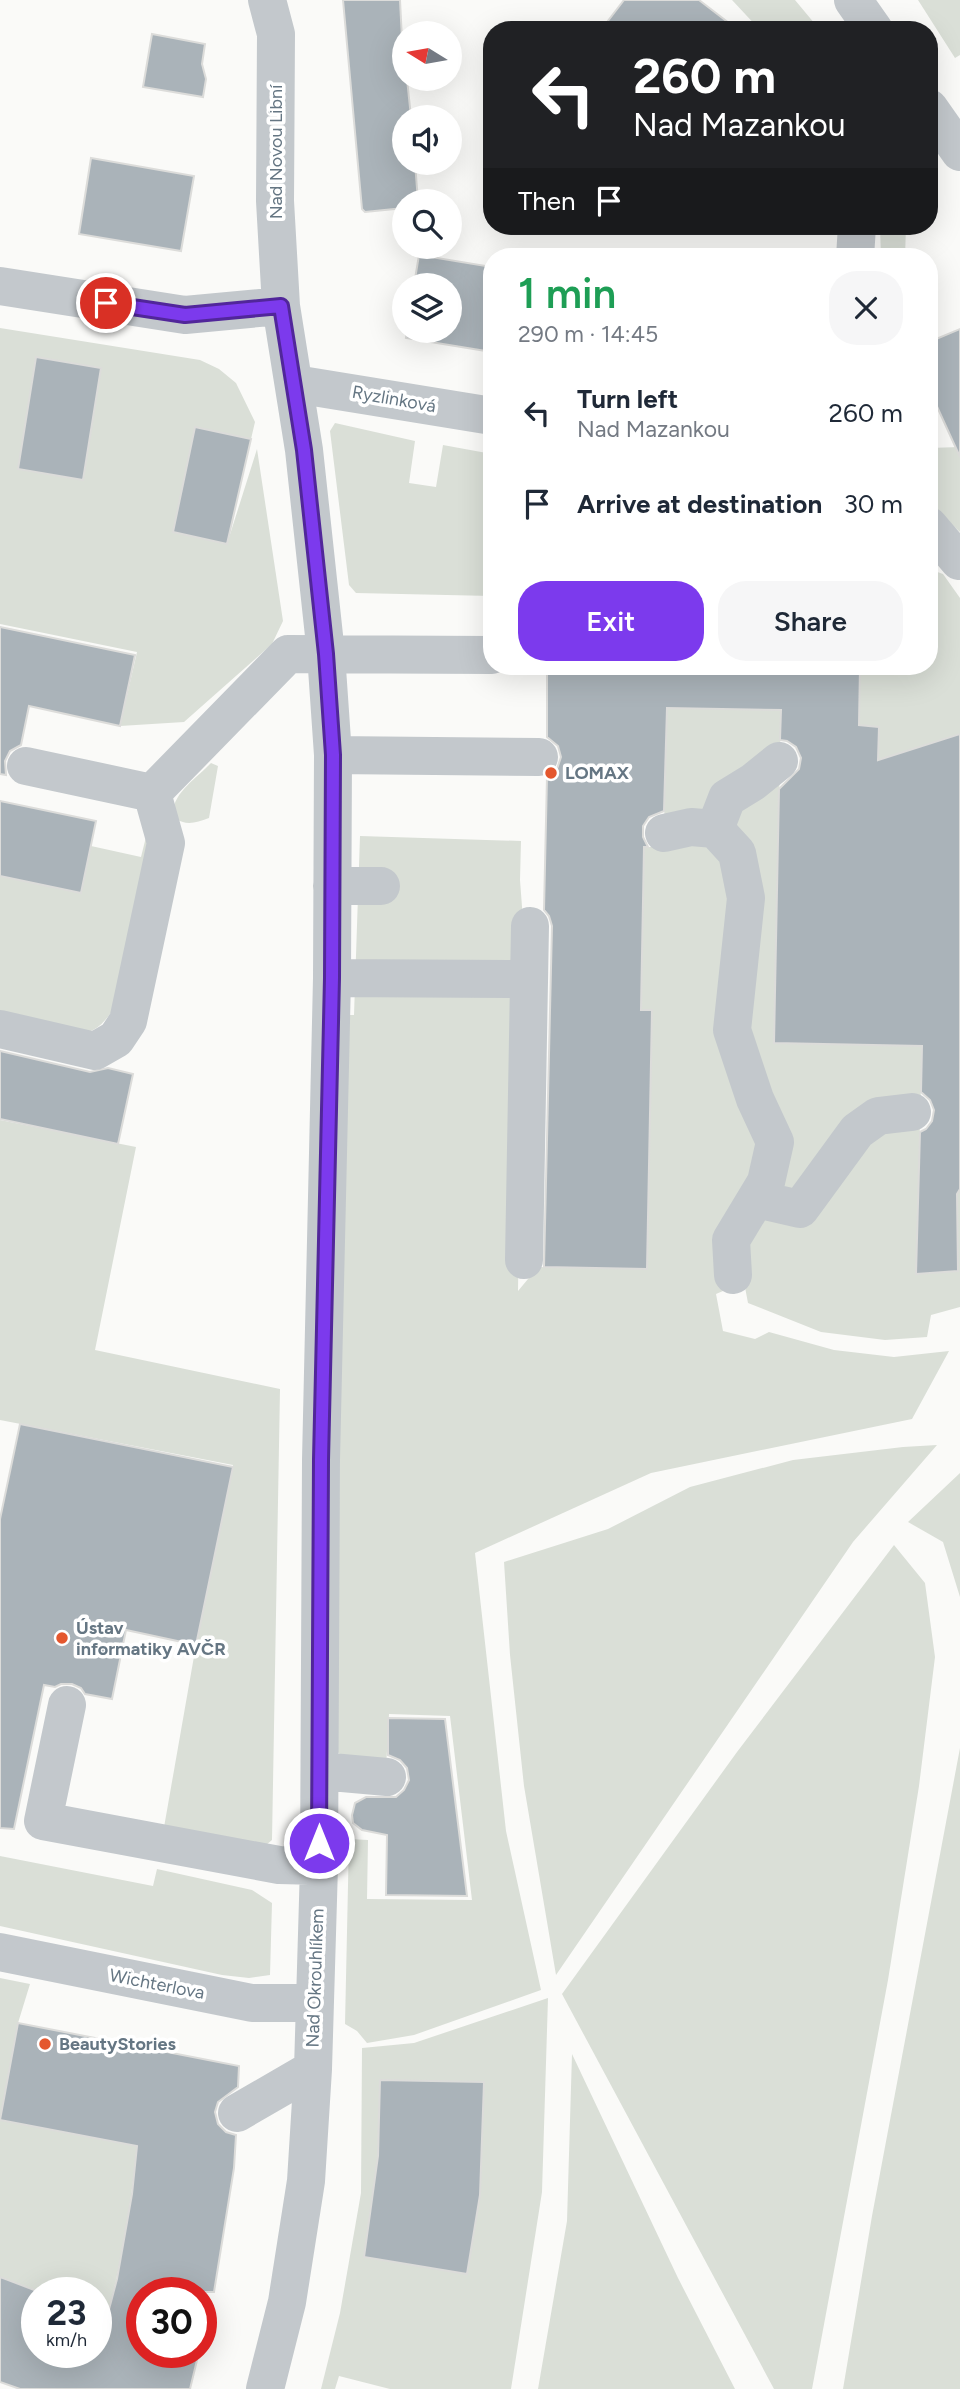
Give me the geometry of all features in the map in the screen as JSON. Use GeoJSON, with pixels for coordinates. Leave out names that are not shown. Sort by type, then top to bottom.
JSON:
{"type":"FeatureCollection","features":[{"type":"Feature","properties":{"kind":"street","name":"Nad Novou Libní"},"geometry":{"type":"LineString","coordinates":[[267,0],[276,34],[275,201],[281,306]]}},
{"type":"Feature","properties":{"kind":"street"},"geometry":{"type":"LineString","coordinates":[[853,0],[868,21]]}},
{"type":"Feature","properties":{"kind":"street"},"geometry":{"type":"LineString","coordinates":[[938,121],[960,152]]}},
{"type":"Feature","properties":{"kind":"street"},"geometry":{"type":"LineString","coordinates":[[0,286],[185,315],[281,306]]}},
{"type":"Feature","properties":{"kind":"street","name":"Nad Okrouhlíkem"},"geometry":{"type":"LineString","coordinates":[[265,2389],[288,2302],[306,2181],[313,2069],[319,1866],[321,1460],[332,978],[333,755],[326,654],[295,384],[281,306]]}},
{"type":"Feature","properties":{"kind":"street","name":"Ryzlinková"},"geometry":{"type":"LineString","coordinates":[[295,384],[483,415]]}},
{"type":"Feature","properties":{"kind":"street"},"geometry":{"type":"LineString","coordinates":[[938,536],[959,561]]}},
{"type":"Feature","properties":{"kind":"street"},"geometry":{"type":"LineString","coordinates":[[152,793],[288,654],[483,655]]}},
{"type":"Feature","properties":{"kind":"street"},"geometry":{"type":"LineString","coordinates":[[333,755],[539,757]]}},
{"type":"Feature","properties":{"kind":"street"},"geometry":{"type":"LineString","coordinates":[[715,829],[727,798],[779,761]]}},
{"type":"Feature","properties":{"kind":"street"},"geometry":{"type":"LineString","coordinates":[[26,766],[152,793]]}},
{"type":"Feature","properties":{"kind":"street"},"geometry":{"type":"LineString","coordinates":[[0,1029],[95,1051],[116,1040],[128,1021],[166,843],[152,793]]}},
{"type":"Feature","properties":{"kind":"street"},"geometry":{"type":"LineString","coordinates":[[664,833],[691,827],[715,829],[737,853],[746,898],[732,1030],[755,1099],[775,1142],[766,1182],[731,1240],[733,1275]]}},
{"type":"Feature","properties":{"kind":"street"},"geometry":{"type":"LineString","coordinates":[[332,886],[382,886]]}},
{"type":"Feature","properties":{"kind":"street"},"geometry":{"type":"LineString","coordinates":[[524,1259],[530,926]]}},
{"type":"Feature","properties":{"kind":"street"},"geometry":{"type":"LineString","coordinates":[[332,978],[529,979]]}},
{"type":"Feature","properties":{"kind":"street"},"geometry":{"type":"LineString","coordinates":[[757,1199],[800,1209],[857,1131],[878,1116],[912,1112]]}},
{"type":"Feature","properties":{"kind":"street"},"geometry":{"type":"LineString","coordinates":[[67,1705],[43,1821],[279,1865],[319,1866]]}},
{"type":"Feature","properties":{"kind":"street"},"geometry":{"type":"LineString","coordinates":[[320,1771],[387,1777]]}},
{"type":"Feature","properties":{"kind":"street","name":"Wichterlova"},"geometry":{"type":"LineString","coordinates":[[0,1952],[252,2003],[314,2003]]}},
{"type":"Feature","properties":{"kind":"street"},"geometry":{"type":"LineString","coordinates":[[237,2113],[313,2069]]}},
{"type":"Feature","properties":{"kind":"shaded area"},"geometry":{"type":"Polygon","coordinates":[[[732,0],[795,0],[812,21],[752,21],[732,0]]]}},
{"type":"Feature","properties":{"kind":"shaded area"},"geometry":{"type":"Polygon","coordinates":[[[918,0],[960,0],[960,55],[955,58],[938,31],[938,21],[931,21],[918,0]]]}},
{"type":"Feature","properties":{"kind":"shaded area"},"geometry":{"type":"Polygon","coordinates":[[[880,235],[906,235],[905,248],[881,248],[880,235]]]}},
{"type":"Feature","properties":{"kind":"shaded area"},"geometry":{"type":"Polygon","coordinates":[[[0,328],[200,360],[219,369],[236,383],[255,422],[251,439],[195,427],[173,532],[227,544],[257,449],[283,621],[272,644],[184,722],[120,726],[137,652],[0,624],[0,328]]]}},
{"type":"Feature","properties":{"kind":"shaded area"},"geometry":{"type":"Polygon","coordinates":[[[335,423],[415,441],[409,483],[436,487],[443,445],[483,452],[483,596],[356,593],[349,585],[330,431],[335,423]]]}},
{"type":"Feature","properties":{"kind":"shaded area"},"geometry":{"type":"Polygon","coordinates":[[[960,447],[960,532],[938,511],[938,448],[960,447]]]}},
{"type":"Feature","properties":{"kind":"shaded area"},"geometry":{"type":"Polygon","coordinates":[[[938,572],[943,574],[960,598],[960,747],[930,744],[916,1273],[949,1272],[958,1266],[957,1194],[960,1189],[960,1307],[931,1315],[927,1337],[885,1340],[821,1332],[748,1303],[744,1282],[716,1294],[723,1331],[755,1339],[769,1332],[834,1350],[894,1357],[949,1351],[912,1419],[651,1473],[475,1553],[506,1831],[541,1990],[414,2035],[367,2043],[357,2031],[345,2024],[349,1839],[368,1840],[367,1899],[472,1900],[450,1716],[389,1714],[386,1769],[343,1758],[336,1750],[345,1015],[354,1015],[360,836],[521,841],[523,920],[518,1291],[538,1267],[647,1269],[641,1010],[644,847],[654,847],[664,826],[667,708],[781,710],[774,1043],[873,1045],[879,727],[859,725],[860,675],[938,675],[938,572]]]}},
{"type":"Feature","properties":{"kind":"shaded area"},"geometry":{"type":"Polygon","coordinates":[[[211,763],[218,766],[209,818],[191,823],[174,818],[173,810],[179,795],[211,763]]]}},
{"type":"Feature","properties":{"kind":"shaded area"},"geometry":{"type":"Polygon","coordinates":[[[148,829],[157,831],[122,997],[102,1024],[84,1033],[73,1033],[0,1019],[0,876],[81,893],[91,846],[141,857],[148,829]]]}},
{"type":"Feature","properties":{"kind":"shaded area"},"geometry":{"type":"Polygon","coordinates":[[[0,1120],[136,1147],[95,1350],[280,1389],[272,1840],[266,1845],[163,1833],[196,1645],[233,1465],[0,1420],[0,1120]]]}},
{"type":"Feature","properties":{"kind":"shaded area"},"geometry":{"type":"Polygon","coordinates":[[[937,1445],[853,1542],[556,1975],[524,1786],[510,1655],[504,1562],[608,1529],[690,1487],[793,1460],[937,1445]]]}},
{"type":"Feature","properties":{"kind":"shaded area"},"geometry":{"type":"Polygon","coordinates":[[[960,1473],[960,1597],[943,1542],[908,1522],[960,1473]]]}},
{"type":"Feature","properties":{"kind":"shaded area"},"geometry":{"type":"Polygon","coordinates":[[[894,1545],[925,1583],[935,1657],[919,1786],[888,1980],[812,2389],[774,2389],[562,1994],[737,1752],[894,1545]]]}},
{"type":"Feature","properties":{"kind":"shaded area"},"geometry":{"type":"Polygon","coordinates":[[[960,1748],[960,2389],[843,2389],[872,2216],[960,1748]]]}},
{"type":"Feature","properties":{"kind":"shaded area"},"geometry":{"type":"Polygon","coordinates":[[[0,1856],[153,1886],[157,1869],[252,1890],[272,1903],[270,1975],[249,1978],[222,1975],[0,1926],[0,1856]]]}},
{"type":"Feature","properties":{"kind":"shaded area"},"geometry":{"type":"Polygon","coordinates":[[[0,1978],[30,1984],[18,2023],[0,2120],[0,1978]]]}},
{"type":"Feature","properties":{"kind":"shaded area"},"geometry":{"type":"Polygon","coordinates":[[[548,1998],[542,2192],[511,2389],[390,2389],[339,2376],[335,2389],[321,2389],[340,2313],[361,2193],[362,2048],[414,2043],[548,1998]],[[380,2080],[378,2156],[364,2257],[467,2274],[480,2195],[484,2082],[380,2080]]]}},
{"type":"Feature","properties":{"kind":"shaded area"},"geometry":{"type":"Polygon","coordinates":[[[572,2054],[678,2278],[735,2389],[538,2389],[567,2221],[572,2054]]]}},
{"type":"Feature","properties":{"kind":"shaded area"},"geometry":{"type":"Polygon","coordinates":[[[0,2120],[137,2146],[125,2232],[112,2296],[112,2277],[21,2277],[21,2285],[0,2277],[0,2120]]]}},
{"type":"Feature","properties":{"kind":"building"},"geometry":{"type":"Polygon","coordinates":[[[343,0],[400,0],[401,21],[392,21],[392,91],[408,91],[410,105],[392,105],[392,175],[416,175],[417,189],[392,189],[392,209],[365,212],[362,209],[343,0]]]}},
{"type":"Feature","properties":{"kind":"building"},"geometry":{"type":"Polygon","coordinates":[[[624,0],[699,0],[726,21],[608,21],[624,0]]]}},
{"type":"Feature","properties":{"kind":"building"},"geometry":{"type":"Polygon","coordinates":[[[152,34],[205,44],[202,64],[206,79],[203,97],[143,87],[152,34]]]}},
{"type":"Feature","properties":{"kind":"building"},"geometry":{"type":"Polygon","coordinates":[[[91,158],[194,176],[181,251],[79,234],[91,158]]]}},
{"type":"Feature","properties":{"kind":"building"},"geometry":{"type":"Polygon","coordinates":[[[418,259],[443,259],[483,266],[483,351],[437,343],[462,343],[462,273],[416,273],[418,259]]]}},
{"type":"Feature","properties":{"kind":"building"},"geometry":{"type":"Polygon","coordinates":[[[960,329],[960,457],[938,409],[938,338],[960,329]]]}},
{"type":"Feature","properties":{"kind":"building"},"geometry":{"type":"Polygon","coordinates":[[[36,357],[101,368],[83,480],[18,469],[36,357]]]}},
{"type":"Feature","properties":{"kind":"building"},"geometry":{"type":"Polygon","coordinates":[[[195,427],[251,439],[227,544],[173,532],[195,427]]]}},
{"type":"Feature","properties":{"kind":"building"},"geometry":{"type":"Polygon","coordinates":[[[0,627],[135,655],[120,726],[29,706],[21,745],[10,751],[5,761],[6,775],[0,774],[0,627]]]}},
{"type":"Feature","properties":{"kind":"building"},"geometry":{"type":"Polygon","coordinates":[[[547,675],[860,675],[859,725],[879,727],[878,760],[960,734],[958,1271],[916,1274],[920,1132],[932,1121],[934,1110],[930,1100],[921,1092],[922,1046],[774,1043],[779,789],[799,769],[801,758],[796,747],[780,740],[781,710],[667,708],[664,811],[649,817],[643,826],[643,837],[648,847],[644,847],[641,1010],[652,1010],[647,1269],[544,1267],[552,926],[544,910],[547,777],[557,769],[561,757],[558,746],[547,737],[547,675]]]}},
{"type":"Feature","properties":{"kind":"building"},"geometry":{"type":"Polygon","coordinates":[[[0,801],[96,821],[81,893],[0,876],[0,801]]]}},
{"type":"Feature","properties":{"kind":"building"},"geometry":{"type":"Polygon","coordinates":[[[0,1051],[90,1072],[108,1068],[133,1074],[118,1144],[0,1119],[0,1051]]]}},
{"type":"Feature","properties":{"kind":"building","name":"Ústav informatiky AVČR"},"geometry":{"type":"Polygon","coordinates":[[[20,1424],[233,1467],[196,1645],[126,1630],[112,1699],[85,1694],[81,1688],[72,1684],[55,1687],[44,1685],[14,1829],[0,1828],[0,1519],[20,1424]]]}},
{"type":"Feature","properties":{"kind":"building"},"geometry":{"type":"Polygon","coordinates":[[[388,1718],[445,1719],[467,1896],[386,1895],[387,1835],[362,1830],[353,1823],[355,1803],[366,1797],[396,1797],[404,1790],[409,1780],[407,1768],[400,1760],[388,1755],[388,1718]]]}},
{"type":"Feature","properties":{"kind":"building"},"geometry":{"type":"Polygon","coordinates":[[[18,2023],[239,2066],[238,2087],[218,2102],[215,2112],[218,2124],[226,2132],[236,2135],[234,2168],[216,2277],[126,2277],[126,2368],[195,2368],[190,2389],[20,2389],[0,2382],[0,2277],[21,2285],[21,2368],[112,2368],[112,2298],[132,2194],[137,2146],[0,2120],[18,2023]]]}},
{"type":"Feature","properties":{"kind":"building"},"geometry":{"type":"Polygon","coordinates":[[[380,2080],[484,2082],[480,2195],[467,2274],[364,2257],[378,2156],[380,2080]]]}},
{"type":"Feature","properties":{"kind":"place","name":"LOMAX"},"geometry":{"type":"Point","coordinates":[551,773]}},
{"type":"Feature","properties":{"kind":"place","name":"Ústav informatiky AVČR"},"geometry":{"type":"Point","coordinates":[62,1638]}},
{"type":"Feature","properties":{"kind":"place","name":"BeautyStories"},"geometry":{"type":"Point","coordinates":[45,2044]}},
{"type":"Feature","properties":{"kind":"route"},"geometry":{"type":"LineString","coordinates":[[106,303],[185,315],[281,306],[295,384],[326,654],[333,755],[332,978],[321,1460],[319,1843]]}}]}
